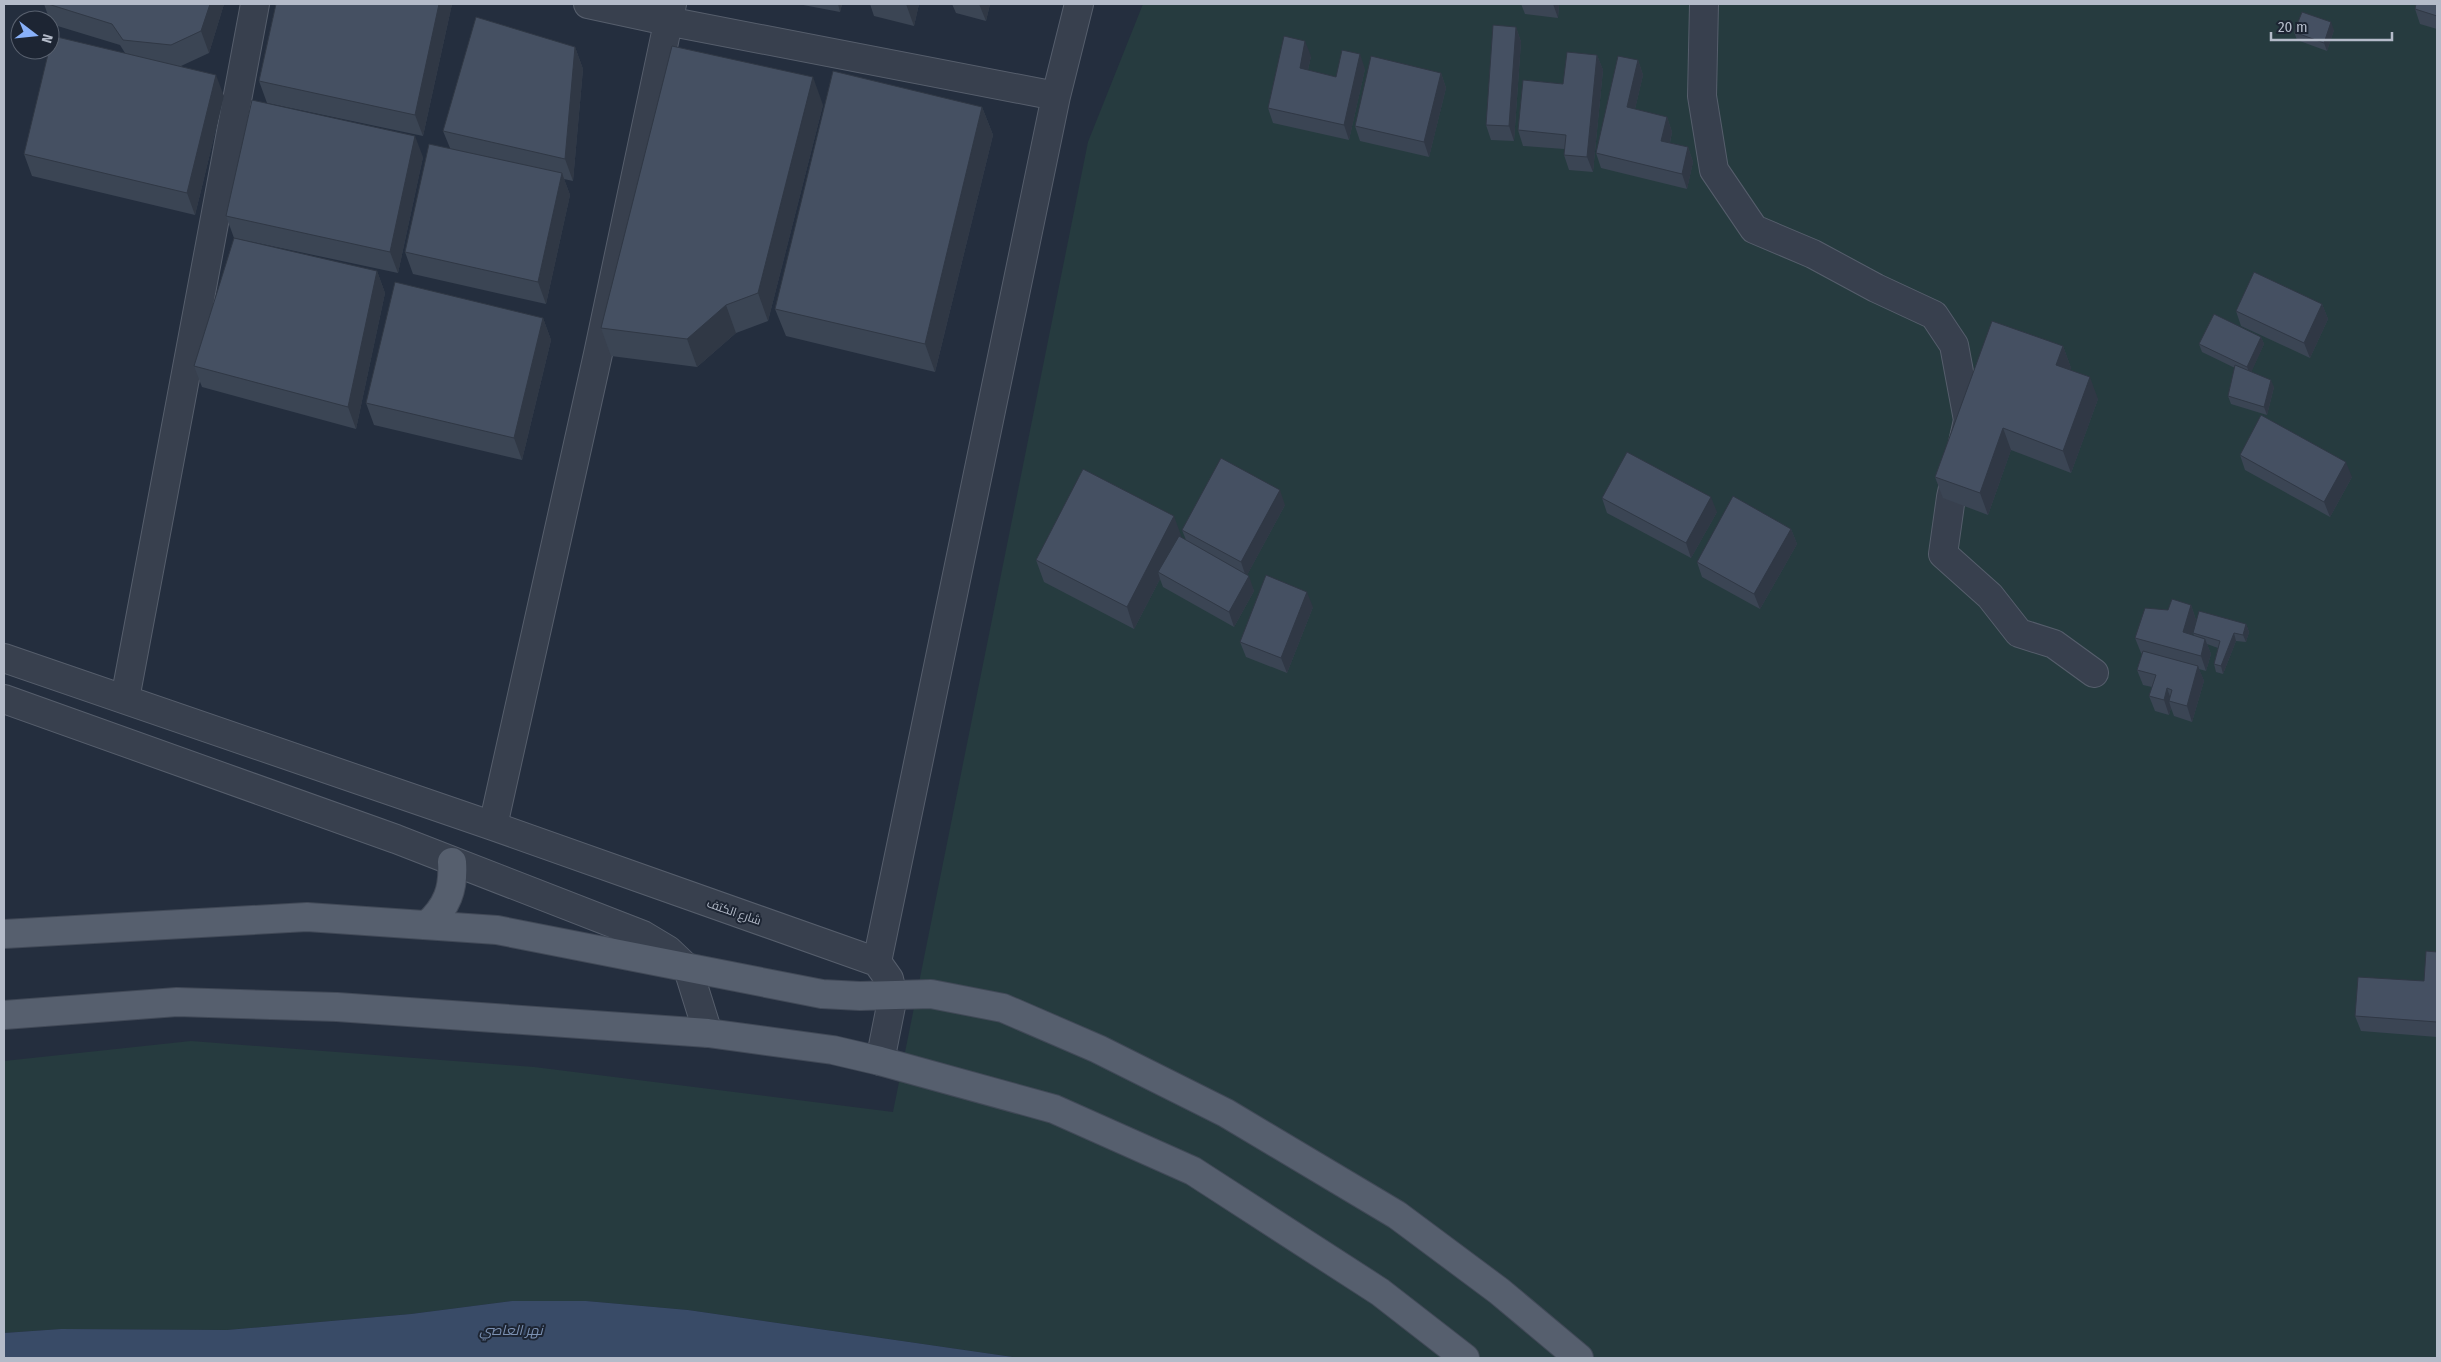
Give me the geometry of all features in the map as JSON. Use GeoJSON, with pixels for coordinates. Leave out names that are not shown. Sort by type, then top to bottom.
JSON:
{"type":"FeatureCollection","features":[{"type":"Feature","properties":{"kind":"main road"},"geometry":{"type":"LineString","coordinates":[[427,925],[446,904],[451,890],[452,862]]}},
{"type":"Feature","properties":{"kind":"main road"},"geometry":{"type":"LineString","coordinates":[[4,934],[307,917],[497,930],[822,994],[893,996],[932,994],[1003,1008],[1098,1048],[1226,1113],[1396,1215],[1499,1291],[1579,1358]]}},
{"type":"Feature","properties":{"kind":"main road"},"geometry":{"type":"LineString","coordinates":[[4,1015],[177,1002],[337,1006],[708,1033],[824,1049],[880,1061],[1054,1109],[1193,1171],[1380,1292],[1465,1358]]}},
{"type":"Feature","properties":{"kind":"street"},"geometry":{"type":"LineString","coordinates":[[126,699],[255,4]]}},
{"type":"Feature","properties":{"kind":"street"},"geometry":{"type":"LineString","coordinates":[[588,4],[669,12],[1056,96]]}},
{"type":"Feature","properties":{"kind":"street"},"geometry":{"type":"LineString","coordinates":[[880,1061],[893,996],[888,979],[877,962],[1056,96],[1079,4]]}},
{"type":"Feature","properties":{"kind":"street"},"geometry":{"type":"LineString","coordinates":[[1704,4],[1702,96],[1714,170],[1754,230],[1814,254],[1876,288],[1934,315],[1954,345],[1968,420],[1951,497],[1943,554],[1990,596],[2019,633],[2054,644],[2094,673]]}},
{"type":"Feature","properties":{"kind":"street"},"geometry":{"type":"LineString","coordinates":[[493,826],[598,354],[669,12]]}},
{"type":"Feature","properties":{"kind":"street","name":"شارع الكتف"},"geometry":{"type":"LineString","coordinates":[[4,658],[493,826],[877,962]]}},
{"type":"Feature","properties":{"kind":"street"},"geometry":{"type":"LineString","coordinates":[[4,699],[387,836],[642,935],[668,950],[688,969],[708,1033]]}},
{"type":"Feature","properties":{"kind":"green space"},"geometry":{"type":"Polygon","coordinates":[[[1143,4],[2437,4],[2437,1358],[1019,1358],[688,1310],[586,1301],[512,1301],[411,1314],[227,1330],[61,1329],[4,1333],[4,1061],[191,1041],[534,1067],[893,1112],[1088,142],[1143,4]]]}},
{"type":"Feature","properties":{"kind":"water","name":"نهر العاصي"},"geometry":{"type":"Polygon","coordinates":[[[512,1301],[586,1301],[688,1310],[1019,1358],[4,1358],[4,1333],[61,1329],[227,1330],[411,1314],[512,1301]]]}},
{"type":"Feature","properties":{"kind":"building"},"geometry":{"type":"Polygon","coordinates":[[[48,4],[210,4],[201,31],[171,45],[123,40],[112,24],[48,4]]]}},
{"type":"Feature","properties":{"kind":"building"},"geometry":{"type":"Polygon","coordinates":[[[276,4],[439,4],[415,115],[259,81],[276,4]]]}},
{"type":"Feature","properties":{"kind":"building"},"geometry":{"type":"Polygon","coordinates":[[[2416,4],[2437,4],[2437,16],[2415,9],[2416,4]]]}},
{"type":"Feature","properties":{"kind":"building"},"geometry":{"type":"Polygon","coordinates":[[[2302,12],[2331,22],[2324,43],[2294,32],[2302,12]]]}},
{"type":"Feature","properties":{"kind":"building"},"geometry":{"type":"Polygon","coordinates":[[[476,17],[575,47],[565,159],[443,131],[476,17]]]}},
{"type":"Feature","properties":{"kind":"building"},"geometry":{"type":"Polygon","coordinates":[[[1493,25],[1516,27],[1509,126],[1486,125],[1493,25]]]}},
{"type":"Feature","properties":{"kind":"building"},"geometry":{"type":"Polygon","coordinates":[[[1284,36],[1305,41],[1300,68],[1336,77],[1342,50],[1360,54],[1344,125],[1268,108],[1284,36]]]}},
{"type":"Feature","properties":{"kind":"building"},"geometry":{"type":"Polygon","coordinates":[[[60,38],[216,75],[187,193],[24,154],[47,60],[60,60],[60,38]]]}},
{"type":"Feature","properties":{"kind":"building"},"geometry":{"type":"Polygon","coordinates":[[[672,46],[813,77],[758,293],[726,305],[687,339],[601,328],[672,46]]]}},
{"type":"Feature","properties":{"kind":"building"},"geometry":{"type":"Polygon","coordinates":[[[1567,52],[1597,55],[1587,157],[1564,155],[1566,135],[1518,130],[1523,80],[1563,84],[1567,52]]]}},
{"type":"Feature","properties":{"kind":"building"},"geometry":{"type":"Polygon","coordinates":[[[1371,56],[1441,73],[1424,142],[1355,126],[1371,56]]]}},
{"type":"Feature","properties":{"kind":"building"},"geometry":{"type":"Polygon","coordinates":[[[1618,56],[1638,60],[1627,107],[1667,117],[1661,141],[1688,147],[1682,174],[1596,153],[1618,56]]]}},
{"type":"Feature","properties":{"kind":"building"},"geometry":{"type":"Polygon","coordinates":[[[833,71],[982,107],[925,344],[775,309],[833,71]]]}},
{"type":"Feature","properties":{"kind":"building"},"geometry":{"type":"Polygon","coordinates":[[[252,100],[415,136],[390,252],[226,216],[252,100]]]}},
{"type":"Feature","properties":{"kind":"building"},"geometry":{"type":"Polygon","coordinates":[[[429,144],[562,173],[538,282],[405,252],[429,144]]]}},
{"type":"Feature","properties":{"kind":"building"},"geometry":{"type":"Polygon","coordinates":[[[234,238],[377,271],[348,407],[194,366],[234,238]]]}},
{"type":"Feature","properties":{"kind":"building"},"geometry":{"type":"Polygon","coordinates":[[[2254,272],[2322,304],[2304,343],[2236,311],[2254,272]]]}},
{"type":"Feature","properties":{"kind":"building"},"geometry":{"type":"Polygon","coordinates":[[[395,282],[543,318],[514,438],[366,403],[395,282]]]}},
{"type":"Feature","properties":{"kind":"building"},"geometry":{"type":"Polygon","coordinates":[[[2214,314],[2261,337],[2247,367],[2199,344],[2214,314]]]}},
{"type":"Feature","properties":{"kind":"building"},"geometry":{"type":"Polygon","coordinates":[[[1992,321],[2063,346],[2056,365],[2090,377],[2063,451],[2003,428],[1980,493],[1935,477],[1992,321]]]}},
{"type":"Feature","properties":{"kind":"building"},"geometry":{"type":"Polygon","coordinates":[[[2235,365],[2271,380],[2264,407],[2228,396],[2235,365]]]}},
{"type":"Feature","properties":{"kind":"building"},"geometry":{"type":"Polygon","coordinates":[[[2261,415],[2346,462],[2324,502],[2240,455],[2261,415]]]}},
{"type":"Feature","properties":{"kind":"building"},"geometry":{"type":"Polygon","coordinates":[[[1627,452],[1711,497],[1686,543],[1602,498],[1627,452]]]}},
{"type":"Feature","properties":{"kind":"building"},"geometry":{"type":"Polygon","coordinates":[[[1221,458],[1280,490],[1241,562],[1182,530],[1221,458]]]}},
{"type":"Feature","properties":{"kind":"building"},"geometry":{"type":"Polygon","coordinates":[[[1083,469],[1174,516],[1127,607],[1036,560],[1083,469]]]}},
{"type":"Feature","properties":{"kind":"building"},"geometry":{"type":"Polygon","coordinates":[[[1733,496],[1791,529],[1754,594],[1697,562],[1733,496]]]}},
{"type":"Feature","properties":{"kind":"building"},"geometry":{"type":"Polygon","coordinates":[[[1179,536],[1249,576],[1229,612],[1158,572],[1179,536]]]}},
{"type":"Feature","properties":{"kind":"building"},"geometry":{"type":"Polygon","coordinates":[[[1266,575],[1307,592],[1281,658],[1240,642],[1266,575]]]}},
{"type":"Feature","properties":{"kind":"building"},"geometry":{"type":"Polygon","coordinates":[[[2172,599],[2191,605],[2183,632],[2205,639],[2201,656],[2135,638],[2145,608],[2168,610],[2172,599]]]}},
{"type":"Feature","properties":{"kind":"building"},"geometry":{"type":"Polygon","coordinates":[[[2199,611],[2246,624],[2243,635],[2234,633],[2221,666],[2214,664],[2220,641],[2193,633],[2199,611]]]}},
{"type":"Feature","properties":{"kind":"building"},"geometry":{"type":"Polygon","coordinates":[[[2143,651],[2198,666],[2187,706],[2169,701],[2172,690],[2167,688],[2164,700],[2149,696],[2156,675],[2137,670],[2143,651]]]}},
{"type":"Feature","properties":{"kind":"building"},"geometry":{"type":"Polygon","coordinates":[[[2426,951],[2437,952],[2437,1022],[2355,1016],[2358,977],[2424,981],[2426,951]]]}}]}
